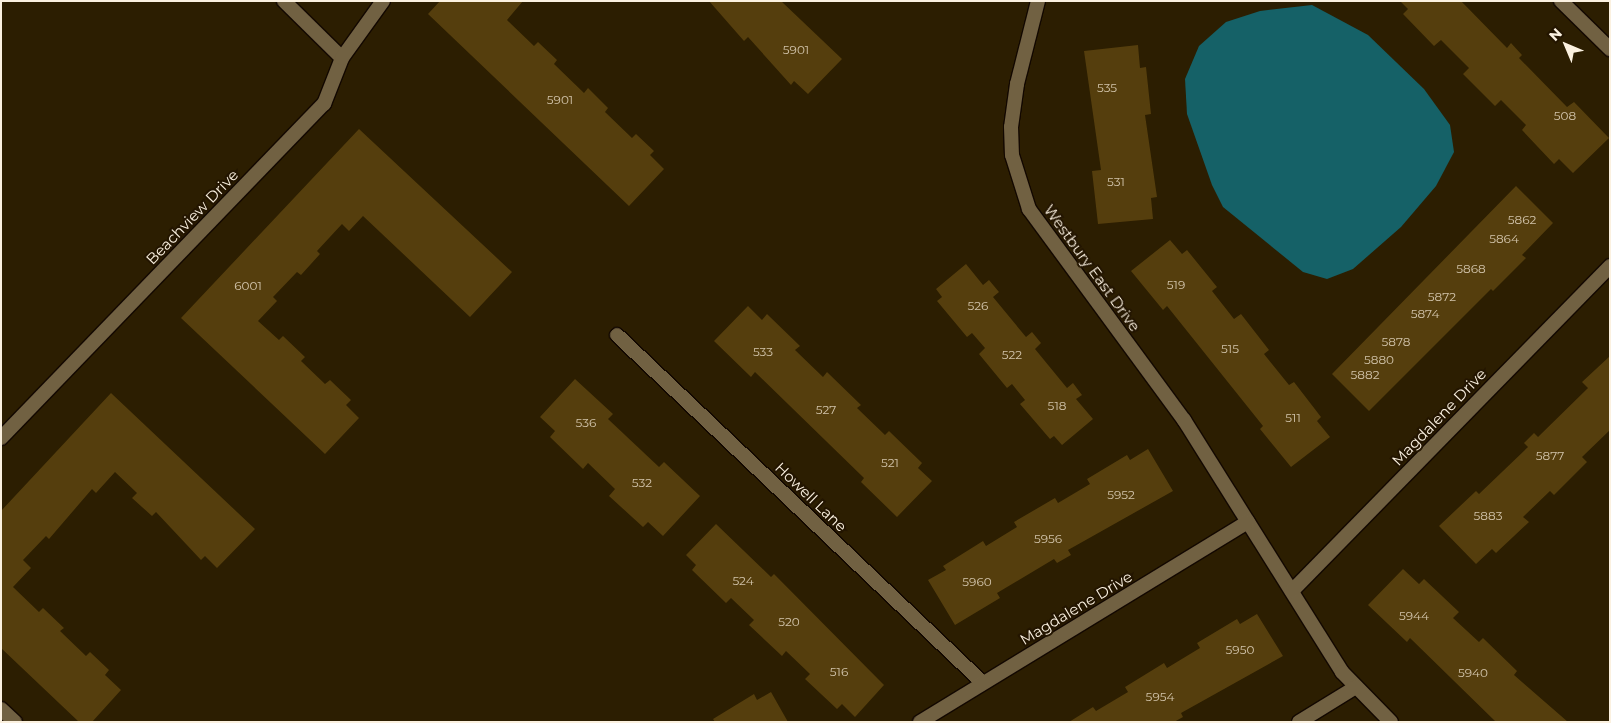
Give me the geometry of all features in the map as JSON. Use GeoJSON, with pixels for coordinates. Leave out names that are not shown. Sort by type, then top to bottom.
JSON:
{"type":"FeatureCollection","features":[{"type":"Feature","properties":{"kind":"street"},"geometry":{"type":"LineString","coordinates":[[284,1],[342,58]]}},
{"type":"Feature","properties":{"kind":"street","name":"Beachview Drive"},"geometry":{"type":"LineString","coordinates":[[1,438],[324,104],[342,58],[382,1]]}},
{"type":"Feature","properties":{"kind":"street","name":"Westbury East Drive"},"geometry":{"type":"LineString","coordinates":[[1038,1],[1017,84],[1011,127],[1012,155],[1018,183],[1036,221],[1184,420],[1292,591]]}},
{"type":"Feature","properties":{"kind":"street"},"geometry":{"type":"LineString","coordinates":[[1561,1],[1610,49]]}},
{"type":"Feature","properties":{"kind":"street","name":"Magdalene Drive"},"geometry":{"type":"LineString","coordinates":[[1292,591],[1610,266]]}},
{"type":"Feature","properties":{"kind":"street","name":"Howell Lane"},"geometry":{"type":"LineString","coordinates":[[617,335],[983,684]]}},
{"type":"Feature","properties":{"kind":"street","name":"Magdalene Drive"},"geometry":{"type":"LineString","coordinates":[[920,722],[1248,522]]}},
{"type":"Feature","properties":{"kind":"street"},"geometry":{"type":"LineString","coordinates":[[1292,591],[1342,672],[1391,722]]}},
{"type":"Feature","properties":{"kind":"street"},"geometry":{"type":"LineString","coordinates":[[1299,722],[1356,687]]}},
{"type":"Feature","properties":{"kind":"street"},"geometry":{"type":"LineString","coordinates":[[1,709],[15,722]]}},
{"type":"Feature","properties":{"kind":"water"},"geometry":{"type":"Polygon","coordinates":[[[1312,5],[1368,35],[1424,89],[1450,125],[1454,152],[1436,186],[1401,227],[1353,269],[1327,279],[1303,272],[1223,207],[1212,185],[1187,114],[1185,79],[1199,46],[1226,22],[1260,11],[1312,5]]]}},
{"type":"Feature","properties":{"kind":"building"},"geometry":{"type":"Polygon","coordinates":[[[440,1],[523,1],[507,20],[534,46],[538,42],[557,60],[554,64],[584,93],[588,88],[608,108],[605,112],[632,138],[636,134],[654,151],[650,155],[664,169],[629,206],[428,14],[440,1]]]}},
{"type":"Feature","properties":{"kind":"building"},"geometry":{"type":"Polygon","coordinates":[[[709,1],[781,1],[842,59],[808,94],[794,81],[791,85],[748,37],[744,41],[709,1]]]}},
{"type":"Feature","properties":{"kind":"building"},"geometry":{"type":"Polygon","coordinates":[[[1400,1],[1461,1],[1507,48],[1511,43],[1522,55],[1519,58],[1567,107],[1574,102],[1609,138],[1573,173],[1559,159],[1554,164],[1522,130],[1526,125],[1501,100],[1495,106],[1463,74],[1469,68],[1441,40],[1434,46],[1403,14],[1408,9],[1400,1]]]}},
{"type":"Feature","properties":{"kind":"building"},"geometry":{"type":"Polygon","coordinates":[[[1138,45],[1140,68],[1146,67],[1151,114],[1145,115],[1157,197],[1151,198],[1153,219],[1098,224],[1092,171],[1101,170],[1084,51],[1138,45]]]}},
{"type":"Feature","properties":{"kind":"building"},"geometry":{"type":"Polygon","coordinates":[[[359,129],[512,272],[470,317],[363,216],[349,231],[342,224],[317,251],[320,254],[301,275],[297,272],[273,297],[277,301],[258,321],[279,340],[283,336],[305,357],[301,361],[325,384],[330,380],[351,400],[346,405],[359,418],[325,454],[181,318],[359,129]]]}},
{"type":"Feature","properties":{"kind":"building"},"geometry":{"type":"Polygon","coordinates":[[[1516,186],[1553,223],[1522,255],[1526,258],[1493,291],[1491,289],[1369,411],[1332,374],[1516,186]]]}},
{"type":"Feature","properties":{"kind":"building"},"geometry":{"type":"Polygon","coordinates":[[[1170,240],[1182,254],[1187,250],[1217,287],[1212,291],[1234,319],[1241,314],[1269,350],[1264,354],[1289,385],[1294,382],[1321,417],[1317,421],[1330,437],[1291,467],[1260,429],[1263,426],[1167,306],[1163,310],[1131,271],[1170,240]]]}},
{"type":"Feature","properties":{"kind":"building"},"geometry":{"type":"Polygon","coordinates":[[[966,264],[983,285],[989,280],[999,292],[993,297],[1026,337],[1032,332],[1041,343],[1035,349],[1067,388],[1073,383],[1082,395],[1076,399],[1093,419],[1062,445],[1054,436],[1050,439],[1020,404],[1025,400],[1012,384],[1007,388],[979,354],[985,348],[972,333],[967,337],[937,301],[942,297],[936,289],[966,264]]]}},
{"type":"Feature","properties":{"kind":"building"},"geometry":{"type":"Polygon","coordinates":[[[748,306],[762,320],[767,314],[800,346],[795,350],[823,377],[827,372],[861,405],[857,408],[885,435],[889,431],[922,463],[918,468],[932,481],[897,517],[861,482],[864,478],[755,372],[751,377],[714,341],[748,306]]]}},
{"type":"Feature","properties":{"kind":"building"},"geometry":{"type":"Polygon","coordinates":[[[1610,356],[1610,430],[1582,457],[1587,462],[1554,495],[1550,491],[1523,517],[1529,522],[1496,553],[1492,549],[1476,564],[1439,526],[1476,491],[1479,494],[1528,447],[1524,443],[1534,433],[1538,437],[1588,388],[1582,382],[1610,356]]]}},
{"type":"Feature","properties":{"kind":"building"},"geometry":{"type":"Polygon","coordinates":[[[575,379],[613,414],[608,419],[659,467],[664,462],[700,496],[663,536],[648,522],[643,527],[609,496],[615,489],[588,463],[583,469],[550,437],[555,431],[540,417],[575,379]]]}},
{"type":"Feature","properties":{"kind":"building"},"geometry":{"type":"Polygon","coordinates":[[[111,393],[255,529],[217,568],[205,556],[201,560],[156,512],[152,516],[132,498],[137,493],[115,472],[96,493],[92,489],[49,539],[46,536],[23,560],[31,568],[13,587],[39,612],[43,608],[64,628],[60,631],[86,656],[90,652],[109,670],[105,675],[121,690],[92,722],[79,722],[1,648],[1,511],[111,393]]]}},
{"type":"Feature","properties":{"kind":"building"},"geometry":{"type":"Polygon","coordinates":[[[1148,449],[1173,491],[1068,550],[1071,555],[1057,563],[1054,559],[997,593],[1000,598],[955,625],[928,580],[946,570],[943,566],[983,541],[986,546],[1017,527],[1014,522],[1055,498],[1058,503],[1090,484],[1087,479],[1127,455],[1130,460],[1148,449]]]}},
{"type":"Feature","properties":{"kind":"building"},"geometry":{"type":"Polygon","coordinates":[[[716,524],[771,577],[774,574],[884,685],[855,717],[842,704],[837,709],[805,679],[810,674],[786,651],[782,656],[749,625],[754,620],[731,598],[726,603],[692,570],[696,565],[686,555],[716,524]]]}},
{"type":"Feature","properties":{"kind":"building"},"geometry":{"type":"Polygon","coordinates":[[[1403,569],[1419,584],[1424,579],[1459,612],[1453,618],[1479,642],[1483,638],[1517,671],[1514,675],[1568,722],[1496,722],[1410,638],[1407,642],[1368,605],[1403,569]]]}},
{"type":"Feature","properties":{"kind":"building"},"geometry":{"type":"Polygon","coordinates":[[[1257,614],[1283,656],[1181,713],[1183,717],[1174,722],[1069,722],[1093,707],[1096,711],[1128,692],[1125,687],[1164,663],[1167,668],[1200,648],[1197,643],[1237,619],[1240,624],[1257,614]]]}},
{"type":"Feature","properties":{"kind":"building"},"geometry":{"type":"Polygon","coordinates":[[[771,692],[788,722],[715,722],[713,719],[754,694],[757,700],[771,692]]]}}]}
